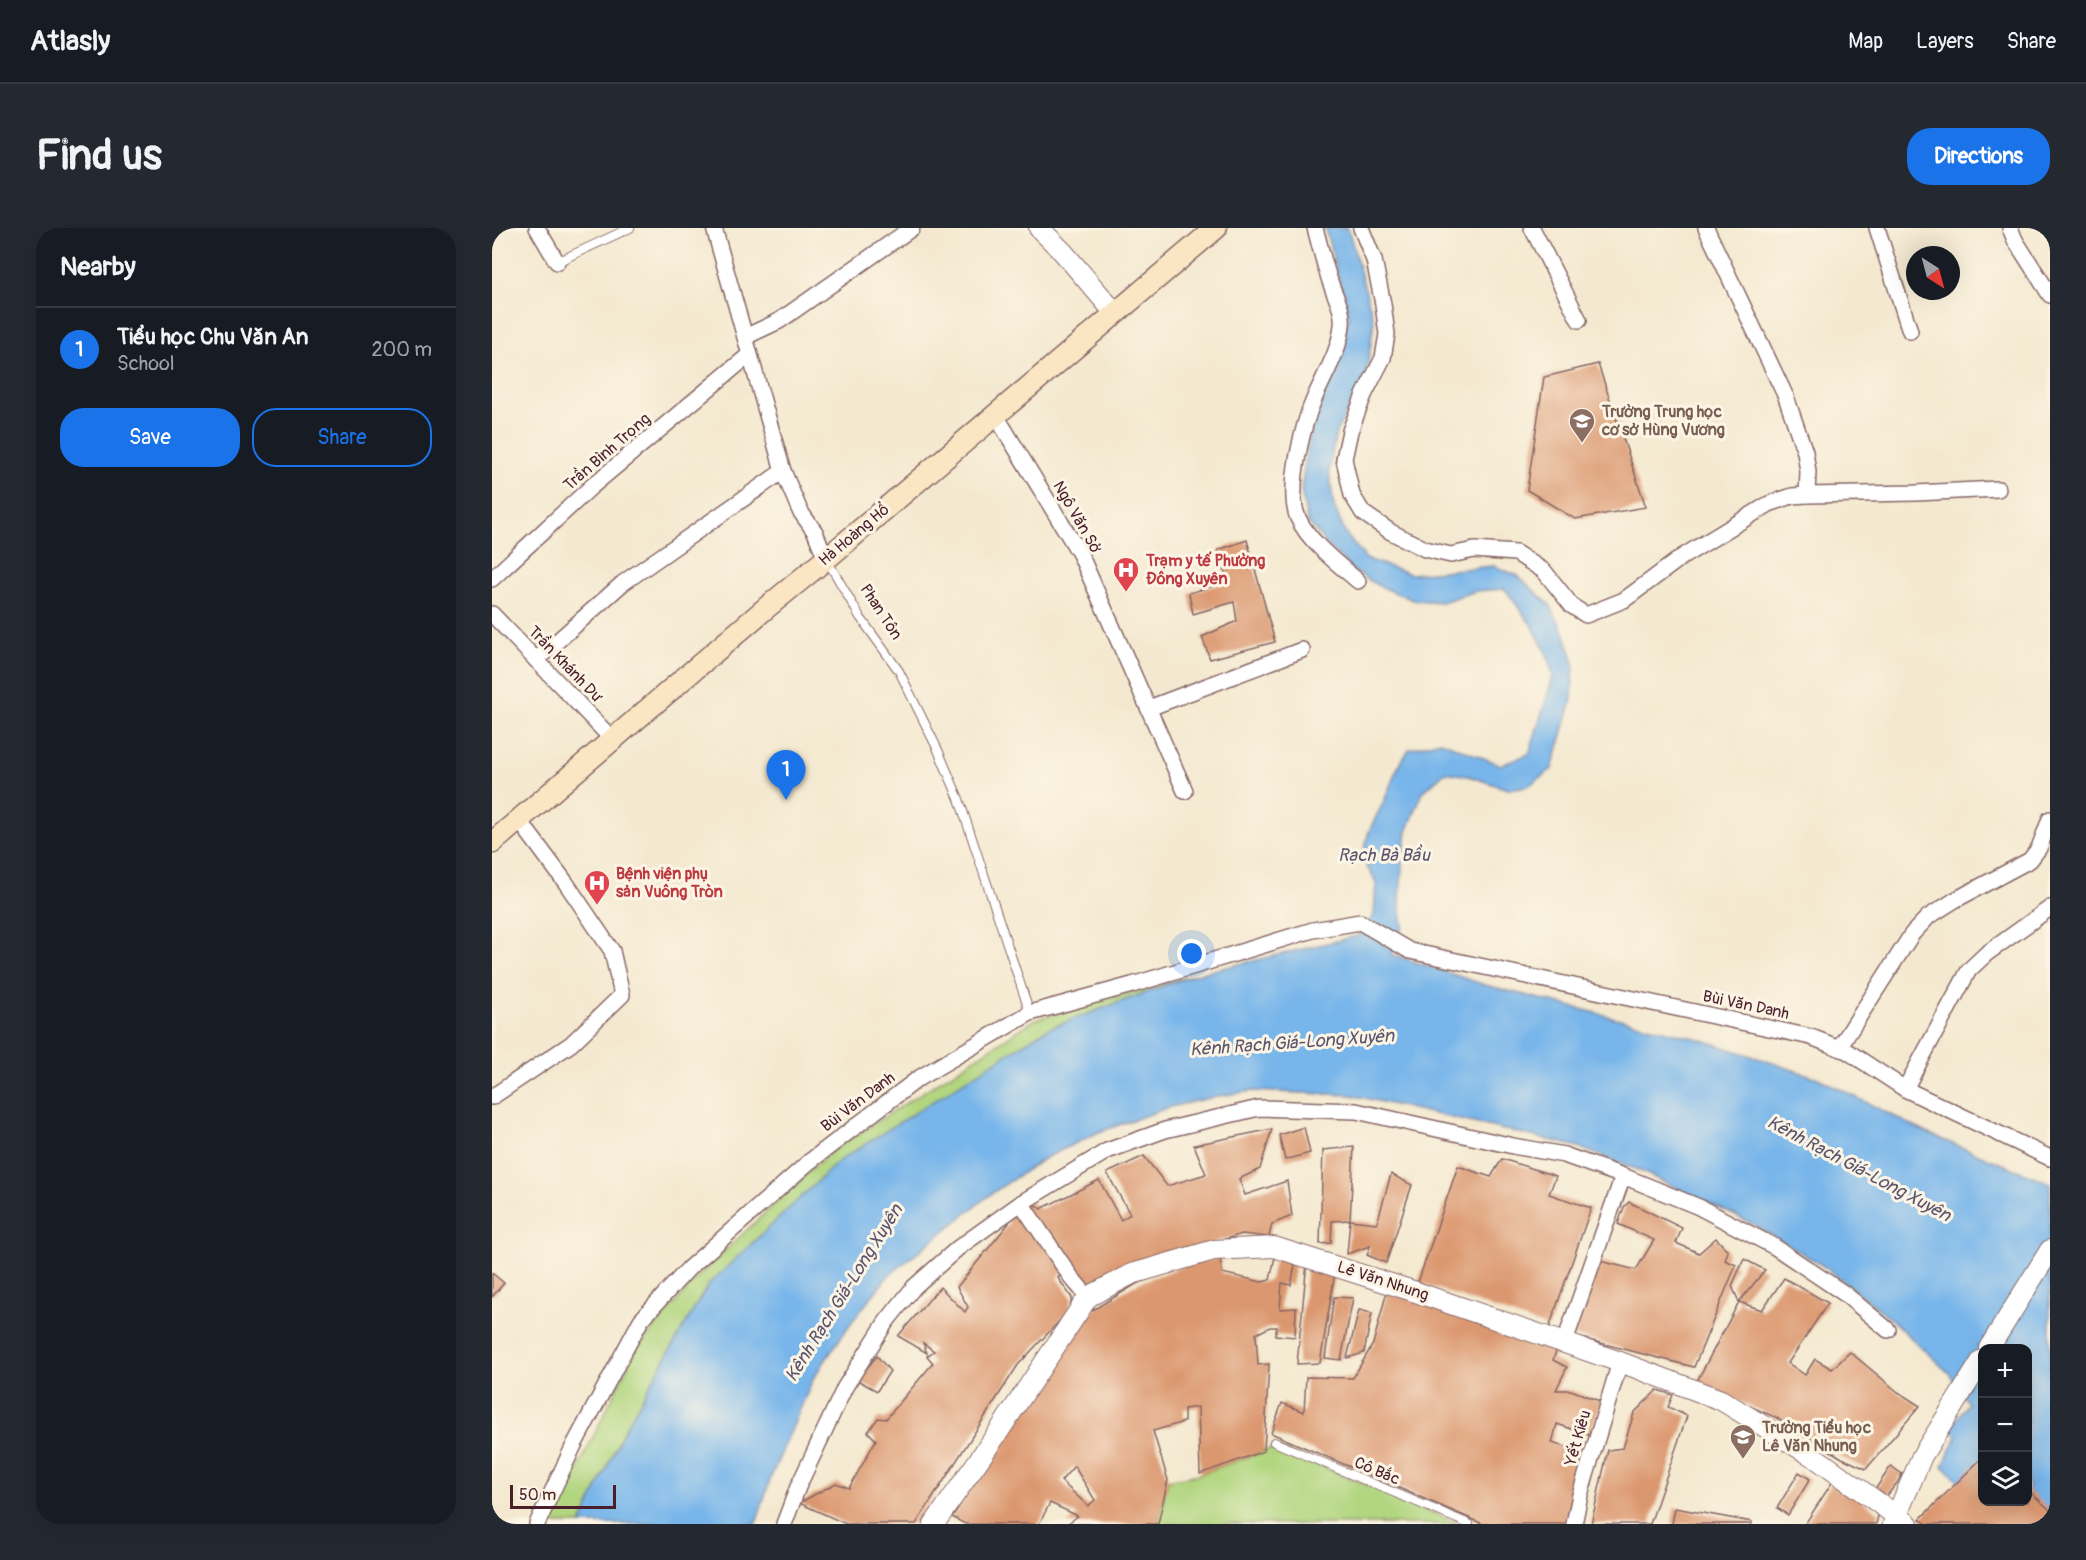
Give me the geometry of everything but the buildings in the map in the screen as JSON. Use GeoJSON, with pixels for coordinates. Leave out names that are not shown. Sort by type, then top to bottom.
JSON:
{"type":"FeatureCollection","features":[{"type":"Feature","properties":{"kind":"main road","name":"Hà Hoàng Hổ"},"geometry":{"type":"LineString","coordinates":[[492,843],[1216,228]]}},
{"type":"Feature","properties":{"kind":"street"},"geometry":{"type":"LineString","coordinates":[[537,228],[557,262]]}},
{"type":"Feature","properties":{"kind":"street","name":"Phan Tôn"},"geometry":{"type":"LineString","coordinates":[[714,228],[783,471],[800,511],[815,532],[826,559]]}},
{"type":"Feature","properties":{"kind":"street"},"geometry":{"type":"LineString","coordinates":[[745,337],[779,321],[912,228]]}},
{"type":"Feature","properties":{"kind":"street"},"geometry":{"type":"LineString","coordinates":[[1039,228],[1063,252],[1115,313]]}},
{"type":"Feature","properties":{"kind":"street"},"geometry":{"type":"LineString","coordinates":[[1315,228],[1340,307],[1342,324],[1338,347],[1312,404],[1299,448],[1294,507],[1299,520],[1328,556],[1358,580]]}},
{"type":"Feature","properties":{"kind":"street"},"geometry":{"type":"LineString","coordinates":[[1361,228],[1374,260],[1387,334],[1383,358],[1364,395],[1350,431],[1344,459],[1352,495],[1363,513],[1391,532],[1425,549],[1451,555],[1474,550],[1516,553],[1544,571],[1572,606],[1586,615],[1624,600],[1682,558],[1769,504],[1792,496],[1998,489]]}},
{"type":"Feature","properties":{"kind":"street"},"geometry":{"type":"LineString","coordinates":[[1532,228],[1579,320]]}},
{"type":"Feature","properties":{"kind":"street"},"geometry":{"type":"LineString","coordinates":[[1706,228],[1786,398],[1805,453],[1808,472],[1807,495]]}},
{"type":"Feature","properties":{"kind":"street"},"geometry":{"type":"LineString","coordinates":[[1878,228],[1910,331]]}},
{"type":"Feature","properties":{"kind":"street"},"geometry":{"type":"LineString","coordinates":[[2010,228],[2050,296]]}},
{"type":"Feature","properties":{"kind":"street","name":"Trần Bình Trọng"},"geometry":{"type":"LineString","coordinates":[[492,579],[591,488],[749,356]]}},
{"type":"Feature","properties":{"kind":"street","name":"Ngô Văn Sở"},"geometry":{"type":"LineString","coordinates":[[995,414],[1080,554],[1185,791]]}},
{"type":"Feature","properties":{"kind":"street"},"geometry":{"type":"LineString","coordinates":[[536,660],[623,583],[783,471]]}},
{"type":"Feature","properties":{"kind":"street","name":"Trần Khánh Dư"},"geometry":{"type":"LineString","coordinates":[[492,614],[612,739]]}},
{"type":"Feature","properties":{"kind":"street"},"geometry":{"type":"LineString","coordinates":[[1149,708],[1302,650]]}},
{"type":"Feature","properties":{"kind":"street"},"geometry":{"type":"LineString","coordinates":[[1843,1050],[1912,934],[1928,917],[1955,900],[2030,860],[2039,848],[2050,819]]}},
{"type":"Feature","properties":{"kind":"street"},"geometry":{"type":"LineString","coordinates":[[492,1097],[571,1044],[622,995],[612,951],[566,883],[519,820]]}},
{"type":"Feature","properties":{"kind":"street"},"geometry":{"type":"LineString","coordinates":[[1903,1088],[1970,970],[1986,954],[2050,908]]}},
{"type":"Feature","properties":{"kind":"street","name":"Bùi Văn Danh"},"geometry":{"type":"LineString","coordinates":[[537,1524],[574,1446],[642,1320],[689,1268],[809,1162],[919,1078],[1030,1013],[1132,985],[1313,930],[1360,922],[1410,951],[1811,1037],[1843,1050],[1903,1088],[2050,1158]]}},
{"type":"Feature","properties":{"kind":"street"},"geometry":{"type":"LineString","coordinates":[[784,1524],[798,1486],[845,1387],[886,1322],[914,1287],[958,1248],[1021,1203],[1107,1151],[1165,1130],[1259,1108],[1356,1111],[1564,1155],[1699,1207],[1775,1248],[1845,1294],[1888,1330]]}},
{"type":"Feature","properties":{"kind":"street"},"geometry":{"type":"LineString","coordinates":[[1564,1344],[1623,1176]]}},
{"type":"Feature","properties":{"kind":"street"},"geometry":{"type":"LineString","coordinates":[[1021,1203],[1071,1277],[1088,1297]]}},
{"type":"Feature","properties":{"kind":"street","name":"Lê Văn Nhung"},"geometry":{"type":"LineString","coordinates":[[934,1524],[1088,1297],[1132,1274],[1214,1250],[1274,1247],[1380,1280],[1620,1362],[1721,1400],[1817,1459],[1899,1521]]}},
{"type":"Feature","properties":{"kind":"street"},"geometry":{"type":"LineString","coordinates":[[1991,1344],[2050,1250]]}},
{"type":"Feature","properties":{"kind":"street","name":"Yết Kiêu"},"geometry":{"type":"LineString","coordinates":[[1574,1524],[1580,1494],[1620,1362]]}},
{"type":"Feature","properties":{"kind":"street"},"geometry":{"type":"LineString","coordinates":[[1899,1521],[1922,1456],[1978,1368]]}},
{"type":"Feature","properties":{"kind":"lane"},"geometry":{"type":"LineString","coordinates":[[557,262],[630,228]]}},
{"type":"Feature","properties":{"kind":"lane","name":"Phan Tôn"},"geometry":{"type":"LineString","coordinates":[[826,559],[860,617],[899,671],[934,742],[959,799],[1030,1013]]}},
{"type":"Feature","properties":{"kind":"lane","name":"Cô Bắc"},"geometry":{"type":"LineString","coordinates":[[1274,1442],[1469,1524]]}},
{"type":"Feature","properties":{"kind":"green space"},"geometry":{"type":"Polygon","coordinates":[[[1193,975],[1047,1029],[625,1428],[581,1524],[551,1524],[635,1351],[698,1276],[830,1152],[1036,1019],[1193,975]]]}},
{"type":"Feature","properties":{"kind":"green space"},"geometry":{"type":"Polygon","coordinates":[[[1276,1447],[1460,1524],[1158,1524],[1168,1480],[1200,1474],[1276,1447]]]}},
{"type":"Feature","properties":{"kind":"water"},"geometry":{"type":"Polygon","coordinates":[[[1325,228],[1348,228],[1374,321],[1366,377],[1336,432],[1329,471],[1334,506],[1345,533],[1366,559],[1411,574],[1494,566],[1518,576],[1550,605],[1564,632],[1574,662],[1572,700],[1552,769],[1528,786],[1508,789],[1468,776],[1445,772],[1422,793],[1407,832],[1400,901],[1403,927],[1391,954],[1485,985],[1703,1040],[1818,1078],[1931,1135],[2050,1183],[2050,1524],[2005,1524],[1986,1506],[2032,1506],[2032,1344],[1978,1344],[1978,1499],[1943,1466],[1957,1436],[1950,1429],[1968,1403],[1949,1373],[1884,1313],[1825,1267],[1751,1223],[1636,1169],[1575,1146],[1351,1095],[1252,1091],[1170,1107],[1099,1132],[1045,1158],[992,1193],[888,1276],[850,1324],[814,1377],[771,1477],[756,1524],[581,1524],[625,1428],[708,1285],[840,1160],[1047,1029],[1193,975],[1357,936],[1374,915],[1376,882],[1362,859],[1369,831],[1396,771],[1409,749],[1441,741],[1501,765],[1529,754],[1553,677],[1549,659],[1533,627],[1505,589],[1476,591],[1442,602],[1413,600],[1377,585],[1354,571],[1327,545],[1307,521],[1301,490],[1313,423],[1349,317],[1325,228]]]}},
{"type":"Feature","properties":{"kind":"place","name":"Trường Trung học cơ sở Hùng Vương"},"geometry":{"type":"Point","coordinates":[1582,444]}},
{"type":"Feature","properties":{"kind":"place","name":"Trạm y tế Phường Đông Xuyên"},"geometry":{"type":"Point","coordinates":[1126,593]}},
{"type":"Feature","properties":{"kind":"place","name":"Tiểu học Chu Văn An"},"geometry":{"type":"Point","coordinates":[786,800]}},
{"type":"Feature","properties":{"kind":"place","name":"Bệnh viện phụ sản Vuông Tròn"},"geometry":{"type":"Point","coordinates":[597,906]}},
{"type":"Feature","properties":{"kind":"place","name":"Trường Tiểu học Lê Văn Nhung"},"geometry":{"type":"Point","coordinates":[1743,1460]}},
{"type":"Feature","properties":{"kind":"water label","name":"Rạch Bà Bầu"},"geometry":{"type":"Point","coordinates":[1384,855]}},
{"type":"Feature","properties":{"kind":"water label","name":"Kênh Rạch Giá-Long Xuyên"},"geometry":{"type":"Point","coordinates":[1292,1043]}},
{"type":"Feature","properties":{"kind":"water label","name":"Kênh Rạch Giá-Long Xuyên"},"geometry":{"type":"Point","coordinates":[1859,1169]}},
{"type":"Feature","properties":{"kind":"water label","name":"Kênh Rạch Giá-Long Xuyên"},"geometry":{"type":"Point","coordinates":[844,1293]}}]}
